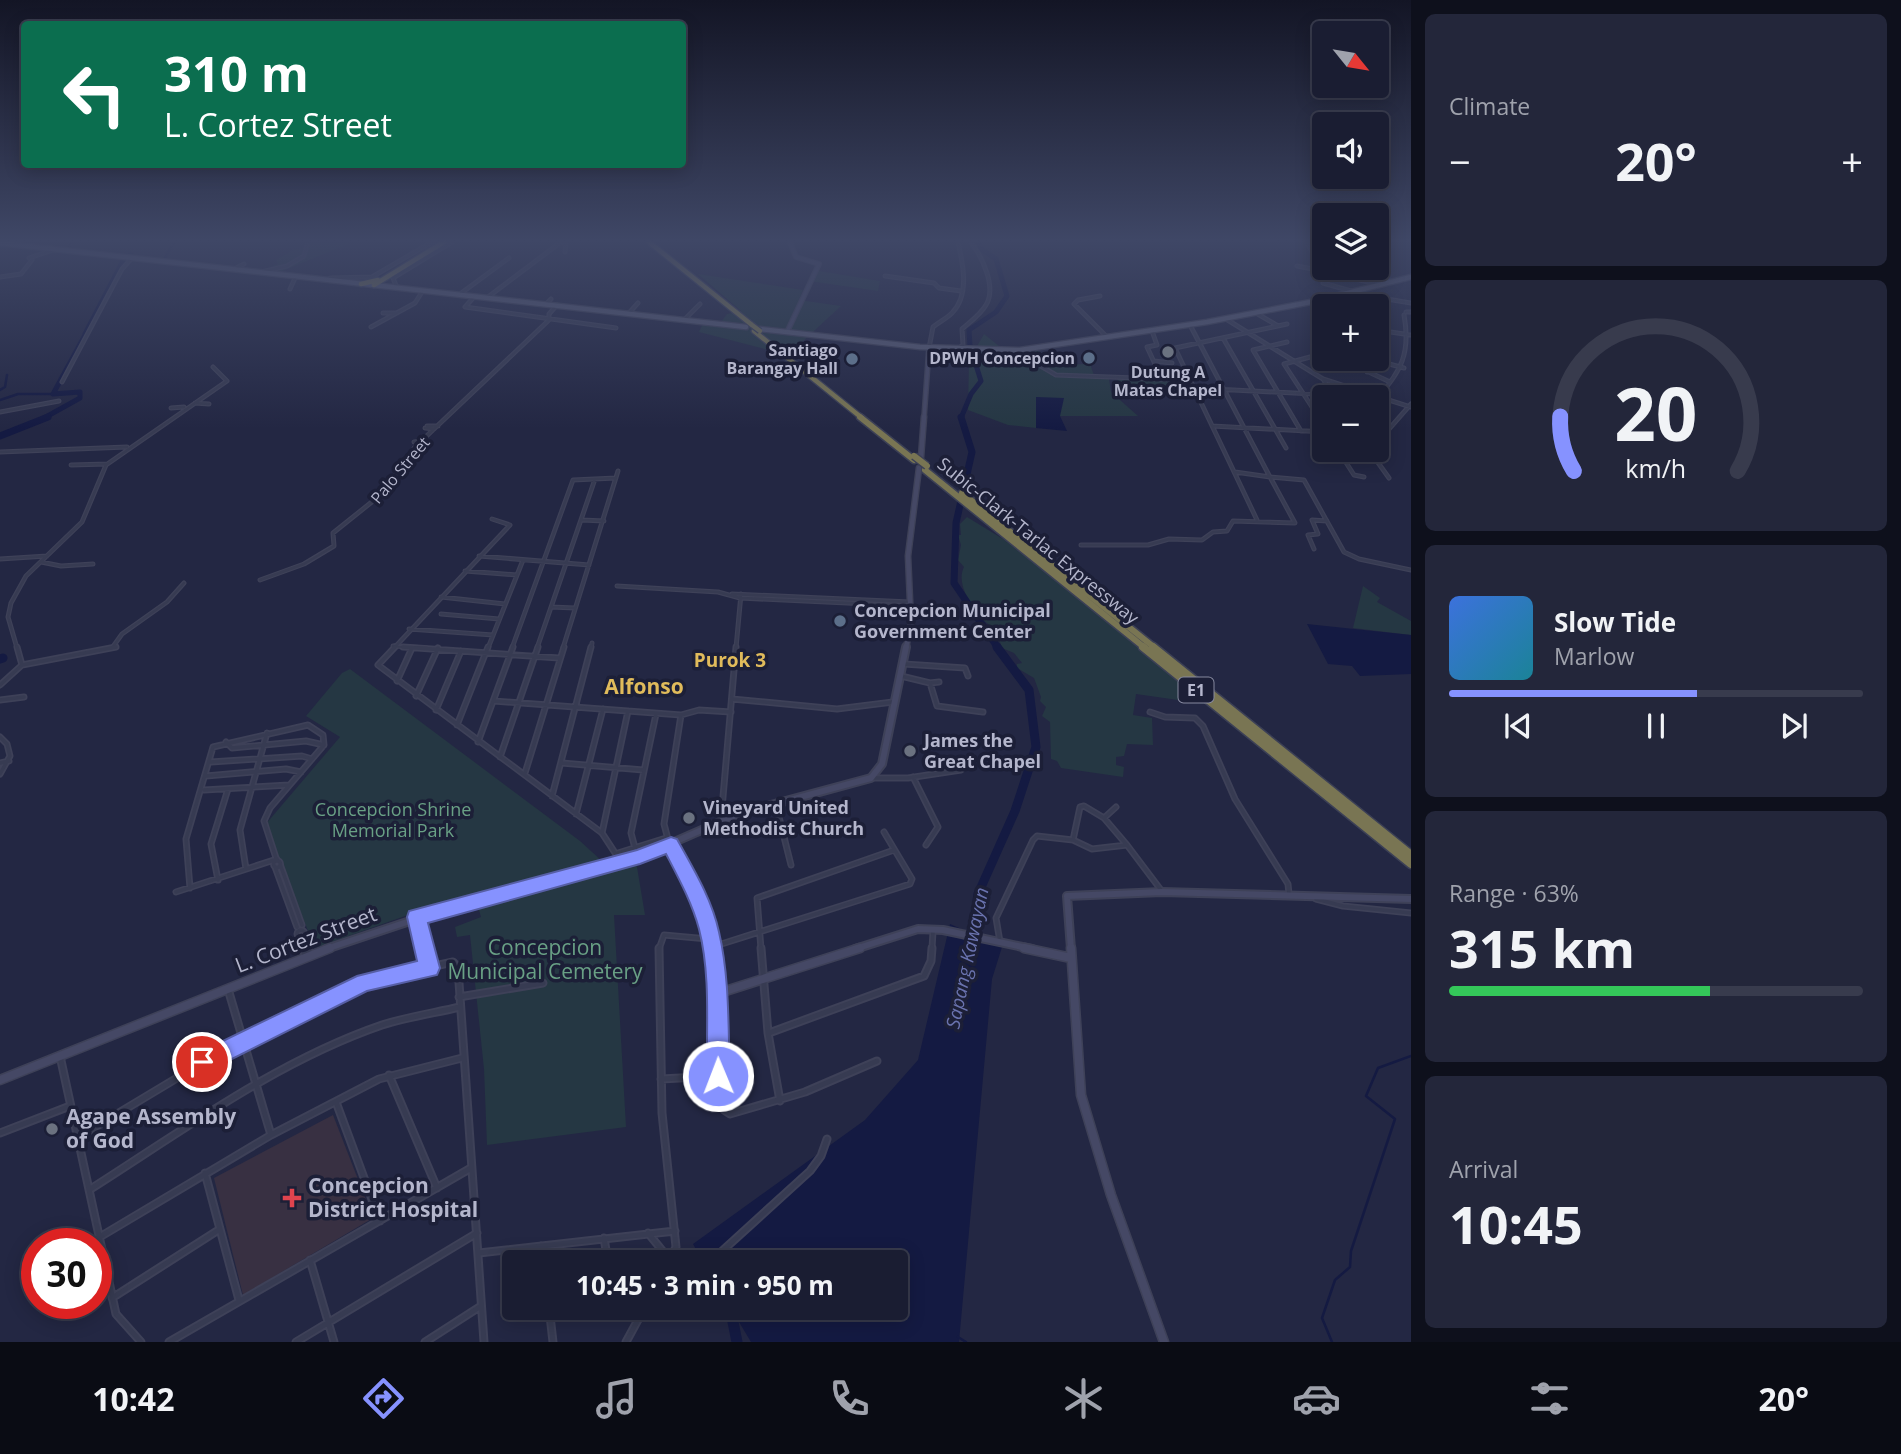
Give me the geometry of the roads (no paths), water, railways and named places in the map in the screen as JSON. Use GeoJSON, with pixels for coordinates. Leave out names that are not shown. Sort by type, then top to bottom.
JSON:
{"type":"FeatureCollection","features":[{"type":"Feature","properties":{"kind":"highway","name":"Subic-Clark-Tarlac Expressway"},"geometry":{"type":"LineString","coordinates":[[724,305],[916,458],[924,468],[1411,864]]}},
{"type":"Feature","properties":{"kind":"highway","name":"Subic-Clark-Tarlac Expressway"},"geometry":{"type":"LineString","coordinates":[[983,514],[1411,855]]}},
{"type":"Feature","properties":{"kind":"main road"},"geometry":{"type":"LineString","coordinates":[[553,305],[929,348],[1015,350],[1190,325],[1298,305]]}},
{"type":"Feature","properties":{"kind":"main road"},"geometry":{"type":"LineString","coordinates":[[787,332],[800,305]]}},
{"type":"Feature","properties":{"kind":"main road"},"geometry":{"type":"LineString","coordinates":[[916,458],[929,348]]}},
{"type":"Feature","properties":{"kind":"main road"},"geometry":{"type":"LineString","coordinates":[[871,778],[882,764],[910,630],[908,556],[924,468]]}},
{"type":"Feature","properties":{"kind":"main road","name":"L. Cortez Street"},"geometry":{"type":"LineString","coordinates":[[0,1080],[308,956],[416,917],[621,862],[721,820],[871,778]]}},
{"type":"Feature","properties":{"kind":"main road"},"geometry":{"type":"LineString","coordinates":[[668,841],[701,904],[711,943],[716,994],[764,981],[918,929],[943,930],[1071,958],[1067,896],[1162,892],[1316,899],[1411,899]]}},
{"type":"Feature","properties":{"kind":"street"},"geometry":{"type":"LineString","coordinates":[[62,382],[103,305]]}},
{"type":"Feature","properties":{"kind":"street"},"geometry":{"type":"LineString","coordinates":[[372,327],[412,305]]}},
{"type":"Feature","properties":{"kind":"street"},"geometry":{"type":"LineString","coordinates":[[467,305],[465,307],[616,328]]}},
{"type":"Feature","properties":{"kind":"street","name":"Palo Street"},"geometry":{"type":"LineString","coordinates":[[260,580],[304,564],[334,546],[333,533],[383,493],[422,441],[549,320],[549,314],[557,305]]}},
{"type":"Feature","properties":{"kind":"street"},"geometry":{"type":"LineString","coordinates":[[629,313],[637,305]]}},
{"type":"Feature","properties":{"kind":"street"},"geometry":{"type":"LineString","coordinates":[[685,319],[699,305]]}},
{"type":"Feature","properties":{"kind":"street"},"geometry":{"type":"LineString","coordinates":[[929,348],[933,327],[954,310],[956,305]]}},
{"type":"Feature","properties":{"kind":"street"},"geometry":{"type":"LineString","coordinates":[[960,349],[963,345],[962,329],[986,305]]}},
{"type":"Feature","properties":{"kind":"street"},"geometry":{"type":"LineString","coordinates":[[1075,305],[1107,338]]}},
{"type":"Feature","properties":{"kind":"street"},"geometry":{"type":"LineString","coordinates":[[1388,385],[1404,368],[1409,335],[1405,313],[1411,312]]}},
{"type":"Feature","properties":{"kind":"street"},"geometry":{"type":"LineString","coordinates":[[383,313],[399,313]]}},
{"type":"Feature","properties":{"kind":"street"},"geometry":{"type":"LineString","coordinates":[[1256,313],[1278,326]]}},
{"type":"Feature","properties":{"kind":"street"},"geometry":{"type":"LineString","coordinates":[[1226,318],[1323,379],[1341,385]]}},
{"type":"Feature","properties":{"kind":"street"},"geometry":{"type":"LineString","coordinates":[[1257,520],[1175,346],[1287,324]]}},
{"type":"Feature","properties":{"kind":"street"},"geometry":{"type":"LineString","coordinates":[[1081,545],[1149,545],[1169,538],[1202,540],[1213,532],[1227,531],[1233,522],[1257,520],[1269,524],[1296,523],[1190,325]]}},
{"type":"Feature","properties":{"kind":"street"},"geometry":{"type":"LineString","coordinates":[[1142,348],[1157,345],[1152,331]]}},
{"type":"Feature","properties":{"kind":"street"},"geometry":{"type":"LineString","coordinates":[[1389,332],[1409,335]]}},
{"type":"Feature","properties":{"kind":"street"},"geometry":{"type":"LineString","coordinates":[[1223,338],[1286,448]]}},
{"type":"Feature","properties":{"kind":"street"},"geometry":{"type":"LineString","coordinates":[[1287,342],[1253,349],[1301,431]]}},
{"type":"Feature","properties":{"kind":"street"},"geometry":{"type":"LineString","coordinates":[[1147,347],[1162,379]]}},
{"type":"Feature","properties":{"kind":"street"},"geometry":{"type":"LineString","coordinates":[[1015,350],[1034,368]]}},
{"type":"Feature","properties":{"kind":"street"},"geometry":{"type":"LineString","coordinates":[[1312,356],[1283,363],[1312,409]]}},
{"type":"Feature","properties":{"kind":"street"},"geometry":{"type":"LineString","coordinates":[[1154,361],[1172,363]]}},
{"type":"Feature","properties":{"kind":"street"},"geometry":{"type":"LineString","coordinates":[[1031,363],[1047,367],[1059,376],[1190,380]]}},
{"type":"Feature","properties":{"kind":"street"},"geometry":{"type":"LineString","coordinates":[[1389,364],[1404,368]]}},
{"type":"Feature","properties":{"kind":"street"},"geometry":{"type":"LineString","coordinates":[[22,665],[8,614],[22,582],[82,523],[107,464],[228,380],[213,367]]}},
{"type":"Feature","properties":{"kind":"street"},"geometry":{"type":"LineString","coordinates":[[1367,372],[1390,382]]}},
{"type":"Feature","properties":{"kind":"street"},"geometry":{"type":"LineString","coordinates":[[1323,379],[1327,385]]}},
{"type":"Feature","properties":{"kind":"street"},"geometry":{"type":"LineString","coordinates":[[1194,388],[1312,394]]}},
{"type":"Feature","properties":{"kind":"street"},"geometry":{"type":"LineString","coordinates":[[1389,400],[1410,406],[1389,429]]}},
{"type":"Feature","properties":{"kind":"street"},"geometry":{"type":"LineString","coordinates":[[0,412],[59,401]]}},
{"type":"Feature","properties":{"kind":"street"},"geometry":{"type":"LineString","coordinates":[[193,403],[209,404]]}},
{"type":"Feature","properties":{"kind":"street"},"geometry":{"type":"LineString","coordinates":[[171,408],[187,407]]}},
{"type":"Feature","properties":{"kind":"street"},"geometry":{"type":"LineString","coordinates":[[434,429],[426,427],[439,424]]}},
{"type":"Feature","properties":{"kind":"street"},"geometry":{"type":"LineString","coordinates":[[1212,426],[1312,430]]}},
{"type":"Feature","properties":{"kind":"street"},"geometry":{"type":"LineString","coordinates":[[415,442],[422,441]]}},
{"type":"Feature","properties":{"kind":"street"},"geometry":{"type":"LineString","coordinates":[[0,452],[130,447]]}},
{"type":"Feature","properties":{"kind":"street"},"geometry":{"type":"LineString","coordinates":[[1346,462],[1354,475],[1364,477]]}},
{"type":"Feature","properties":{"kind":"street"},"geometry":{"type":"LineString","coordinates":[[1377,462],[1388,478]]}},
{"type":"Feature","properties":{"kind":"street"},"geometry":{"type":"LineString","coordinates":[[71,465],[107,464]]}},
{"type":"Feature","properties":{"kind":"street"},"geometry":{"type":"LineString","coordinates":[[524,774],[618,471]]}},
{"type":"Feature","properties":{"kind":"street"},"geometry":{"type":"LineString","coordinates":[[1235,472],[1304,480],[1344,552],[1411,570]]}},
{"type":"Feature","properties":{"kind":"street"},"geometry":{"type":"LineString","coordinates":[[478,742],[573,480],[616,478]]}},
{"type":"Feature","properties":{"kind":"street"},"geometry":{"type":"LineString","coordinates":[[500,757],[595,479]]}},
{"type":"Feature","properties":{"kind":"street"},"geometry":{"type":"LineString","coordinates":[[492,519],[510,525],[377,665],[602,833],[618,853],[621,862]]}},
{"type":"Feature","properties":{"kind":"street"},"geometry":{"type":"LineString","coordinates":[[582,520],[604,521]]}},
{"type":"Feature","properties":{"kind":"street"},"geometry":{"type":"LineString","coordinates":[[1314,549],[1308,535],[1318,534],[1312,520],[1327,520]]}},
{"type":"Feature","properties":{"kind":"street"},"geometry":{"type":"LineString","coordinates":[[0,559],[47,556]]}},
{"type":"Feature","properties":{"kind":"street"},"geometry":{"type":"LineString","coordinates":[[479,556],[589,565]]}},
{"type":"Feature","properties":{"kind":"street"},"geometry":{"type":"LineString","coordinates":[[457,725],[523,560]]}},
{"type":"Feature","properties":{"kind":"street"},"geometry":{"type":"LineString","coordinates":[[41,562],[61,566],[93,564]]}},
{"type":"Feature","properties":{"kind":"street"},"geometry":{"type":"LineString","coordinates":[[465,571],[517,575]]}},
{"type":"Feature","properties":{"kind":"street"},"geometry":{"type":"LineString","coordinates":[[0,685],[22,665],[115,648],[122,634],[167,602],[184,583]]}},
{"type":"Feature","properties":{"kind":"street"},"geometry":{"type":"LineString","coordinates":[[617,586],[741,596],[911,604]]}},
{"type":"Feature","properties":{"kind":"street"},"geometry":{"type":"LineString","coordinates":[[721,820],[741,596]]}},
{"type":"Feature","properties":{"kind":"street"},"geometry":{"type":"LineString","coordinates":[[441,597],[505,604]]}},
{"type":"Feature","properties":{"kind":"street"},"geometry":{"type":"LineString","coordinates":[[551,607],[575,608]]}},
{"type":"Feature","properties":{"kind":"street"},"geometry":{"type":"LineString","coordinates":[[441,614],[499,619]]}},
{"type":"Feature","properties":{"kind":"street"},"geometry":{"type":"LineString","coordinates":[[409,629],[493,635]]}},
{"type":"Feature","properties":{"kind":"street"},"geometry":{"type":"LineString","coordinates":[[910,630],[942,636]]}},
{"type":"Feature","properties":{"kind":"street"},"geometry":{"type":"LineString","coordinates":[[552,796],[592,643]]}},
{"type":"Feature","properties":{"kind":"street"},"geometry":{"type":"LineString","coordinates":[[393,646],[559,659]]}},
{"type":"Feature","properties":{"kind":"street"},"geometry":{"type":"LineString","coordinates":[[397,681],[412,647]]}},
{"type":"Feature","properties":{"kind":"street"},"geometry":{"type":"LineString","coordinates":[[416,696],[438,648]]}},
{"type":"Feature","properties":{"kind":"street"},"geometry":{"type":"LineString","coordinates":[[436,710],[462,650]]}},
{"type":"Feature","properties":{"kind":"street"},"geometry":{"type":"LineString","coordinates":[[904,664],[965,668],[968,676]]}},
{"type":"Feature","properties":{"kind":"street"},"geometry":{"type":"LineString","coordinates":[[901,676],[930,683],[939,682]]}},
{"type":"Feature","properties":{"kind":"street"},"geometry":{"type":"LineString","coordinates":[[930,683],[937,706],[983,712]]}},
{"type":"Feature","properties":{"kind":"street"},"geometry":{"type":"LineString","coordinates":[[0,700],[24,697]]}},
{"type":"Feature","properties":{"kind":"street"},"geometry":{"type":"LineString","coordinates":[[732,699],[837,709],[896,702]]}},
{"type":"Feature","properties":{"kind":"street"},"geometry":{"type":"LineString","coordinates":[[494,701],[681,715],[699,710],[731,712]]}},
{"type":"Feature","properties":{"kind":"street"},"geometry":{"type":"LineString","coordinates":[[576,814],[603,709]]}},
{"type":"Feature","properties":{"kind":"street"},"geometry":{"type":"LineString","coordinates":[[602,833],[628,711]]}},
{"type":"Feature","properties":{"kind":"street"},"geometry":{"type":"LineString","coordinates":[[1150,712],[1165,718],[1195,718],[1203,726],[1235,799],[1288,884],[1290,896]]}},
{"type":"Feature","properties":{"kind":"street"},"geometry":{"type":"LineString","coordinates":[[635,848],[631,833],[656,713]]}},
{"type":"Feature","properties":{"kind":"street"},"geometry":{"type":"LineString","coordinates":[[618,853],[668,841],[664,824],[681,715]]}},
{"type":"Feature","properties":{"kind":"street"},"geometry":{"type":"LineString","coordinates":[[190,888],[186,839],[203,790],[213,747],[308,725],[323,735],[324,745],[270,808],[264,821],[308,956]]}},
{"type":"Feature","properties":{"kind":"street"},"geometry":{"type":"LineString","coordinates":[[246,869],[240,830],[267,733]]}},
{"type":"Feature","properties":{"kind":"street"},"geometry":{"type":"LineString","coordinates":[[0,737],[9,750],[9,761],[0,774]]}},
{"type":"Feature","properties":{"kind":"street"},"geometry":{"type":"LineString","coordinates":[[226,742],[232,748],[306,741],[324,745]]}},
{"type":"Feature","properties":{"kind":"street"},"geometry":{"type":"LineString","coordinates":[[211,762],[302,756],[312,759]]}},
{"type":"Feature","properties":{"kind":"street"},"geometry":{"type":"LineString","coordinates":[[0,763],[9,761]]}},
{"type":"Feature","properties":{"kind":"street"},"geometry":{"type":"LineString","coordinates":[[562,763],[643,769]]}},
{"type":"Feature","properties":{"kind":"street"},"geometry":{"type":"LineString","coordinates":[[206,776],[296,769],[301,772]]}},
{"type":"Feature","properties":{"kind":"street"},"geometry":{"type":"LineString","coordinates":[[871,778],[913,777],[961,771]]}},
{"type":"Feature","properties":{"kind":"street"},"geometry":{"type":"LineString","coordinates":[[913,777],[937,827],[926,845]]}},
{"type":"Feature","properties":{"kind":"street"},"geometry":{"type":"LineString","coordinates":[[203,790],[289,785]]}},
{"type":"Feature","properties":{"kind":"street"},"geometry":{"type":"LineString","coordinates":[[218,880],[211,844],[228,789]]}},
{"type":"Feature","properties":{"kind":"street"},"geometry":{"type":"LineString","coordinates":[[776,803],[791,865]]}},
{"type":"Feature","properties":{"kind":"street"},"geometry":{"type":"LineString","coordinates":[[1073,840],[1080,807],[1084,806],[1104,818],[1162,892]]}},
{"type":"Feature","properties":{"kind":"street"},"geometry":{"type":"LineString","coordinates":[[1104,818],[1116,807]]}},
{"type":"Feature","properties":{"kind":"street"},"geometry":{"type":"LineString","coordinates":[[674,1250],[675,1231],[661,1079],[660,1035],[663,1022],[658,992],[661,941],[664,935],[711,943],[761,932],[910,884],[912,879],[884,832]]}},
{"type":"Feature","properties":{"kind":"street"},"geometry":{"type":"LineString","coordinates":[[997,941],[996,918],[1037,836],[1073,840],[1091,849],[1127,845]]}},
{"type":"Feature","properties":{"kind":"street"},"geometry":{"type":"LineString","coordinates":[[780,1101],[768,1033],[761,932],[756,901],[760,896],[894,850]]}},
{"type":"Feature","properties":{"kind":"street"},"geometry":{"type":"LineString","coordinates":[[177,892],[246,869],[277,863]]}},
{"type":"Feature","properties":{"kind":"street"},"geometry":{"type":"LineString","coordinates":[[1316,899],[1343,906],[1411,913]]}},
{"type":"Feature","properties":{"kind":"street"},"geometry":{"type":"LineString","coordinates":[[416,917],[429,968]]}},
{"type":"Feature","properties":{"kind":"street"},"geometry":{"type":"LineString","coordinates":[[768,1033],[924,976],[931,961],[933,929]]}},
{"type":"Feature","properties":{"kind":"street"},"geometry":{"type":"LineString","coordinates":[[1071,958],[1081,1095],[1111,1195],[1164,1342]]}},
{"type":"Feature","properties":{"kind":"street"},"geometry":{"type":"LineString","coordinates":[[77,1138],[243,1040],[364,983],[448,962],[456,964],[484,1342]]}},
{"type":"Feature","properties":{"kind":"street"},"geometry":{"type":"LineString","coordinates":[[460,997],[543,984]]}},
{"type":"Feature","properties":{"kind":"street"},"geometry":{"type":"LineString","coordinates":[[228,988],[271,1135]]}},
{"type":"Feature","properties":{"kind":"street"},"geometry":{"type":"LineString","coordinates":[[716,994],[718,1076],[724,1110],[730,1114],[780,1101],[852,1075],[877,1061]]}},
{"type":"Feature","properties":{"kind":"street"},"geometry":{"type":"LineString","coordinates":[[89,1190],[258,1086],[371,1030],[460,1007]]}},
{"type":"Feature","properties":{"kind":"street"},"geometry":{"type":"LineString","coordinates":[[60,1056],[97,1228]]}},
{"type":"Feature","properties":{"kind":"street"},"geometry":{"type":"LineString","coordinates":[[112,1230],[271,1135],[389,1075],[462,1058]]}},
{"type":"Feature","properties":{"kind":"street"},"geometry":{"type":"LineString","coordinates":[[389,1075],[438,1188]]}},
{"type":"Feature","properties":{"kind":"street"},"geometry":{"type":"LineString","coordinates":[[661,1079],[718,1076]]}},
{"type":"Feature","properties":{"kind":"street"},"geometry":{"type":"LineString","coordinates":[[336,1102],[380,1221]]}},
{"type":"Feature","properties":{"kind":"street"},"geometry":{"type":"LineString","coordinates":[[0,1133],[70,1106]]}},
{"type":"Feature","properties":{"kind":"street"},"geometry":{"type":"LineString","coordinates":[[722,1250],[816,1165],[827,1139]]}},
{"type":"Feature","properties":{"kind":"street"},"geometry":{"type":"LineString","coordinates":[[169,1342],[472,1168]]}},
{"type":"Feature","properties":{"kind":"street"},"geometry":{"type":"LineString","coordinates":[[205,1173],[239,1300]]}},
{"type":"Feature","properties":{"kind":"street"},"geometry":{"type":"LineString","coordinates":[[141,1342],[121,1323],[112,1298],[220,1229]]}},
{"type":"Feature","properties":{"kind":"street"},"geometry":{"type":"LineString","coordinates":[[478,1253],[675,1231]]}},
{"type":"Feature","properties":{"kind":"street"},"geometry":{"type":"LineString","coordinates":[[296,1342],[477,1233]]}},
{"type":"Feature","properties":{"kind":"street"},"geometry":{"type":"LineString","coordinates":[[648,1233],[661,1250]]}},
{"type":"Feature","properties":{"kind":"street"},"geometry":{"type":"LineString","coordinates":[[604,1238],[606,1250]]}},
{"type":"Feature","properties":{"kind":"street"},"geometry":{"type":"LineString","coordinates":[[541,1246],[542,1250]]}},
{"type":"Feature","properties":{"kind":"street"},"geometry":{"type":"LineString","coordinates":[[310,1260],[334,1342]]}},
{"type":"Feature","properties":{"kind":"street"},"geometry":{"type":"LineString","coordinates":[[425,1342],[481,1306]]}},
{"type":"Feature","properties":{"kind":"street"},"geometry":{"type":"LineString","coordinates":[[550,1320],[553,1342]]}},
{"type":"Feature","properties":{"kind":"street"},"geometry":{"type":"LineString","coordinates":[[626,1342],[638,1320]]}},
{"type":"Feature","properties":{"kind":"water"},"geometry":{"type":"Polygon","coordinates":[[[1036,397],[1064,398],[1060,416],[1067,431],[1036,428],[1036,397]]]}},
{"type":"Feature","properties":{"kind":"water"},"geometry":{"type":"Polygon","coordinates":[[[1307,624],[1411,635],[1411,674],[1360,676],[1352,666],[1328,664],[1307,624]]]}},
{"type":"Feature","properties":{"kind":"water"},"geometry":{"type":"Polygon","coordinates":[[[950,924],[1002,947],[992,979],[959,1342],[751,1342],[738,1320],[908,1320],[908,1250],[696,1250],[693,1244],[865,1120],[918,1060],[950,924]]]}},
{"type":"Feature","properties":{"kind":"waterway"},"geometry":{"type":"LineString","coordinates":[[85,334],[100,305]]}},
{"type":"Feature","properties":{"kind":"waterway","name":"Sapang Kawayan"},"geometry":{"type":"LineString","coordinates":[[961,418],[971,394],[981,381],[970,346],[969,330],[996,312],[1001,305]]}},
{"type":"Feature","properties":{"kind":"waterway"},"geometry":{"type":"LineString","coordinates":[[44,418],[80,398],[80,392],[53,394],[85,335]]}},
{"type":"Feature","properties":{"kind":"waterway"},"geometry":{"type":"LineString","coordinates":[[0,390],[5,387],[7,375]]}},
{"type":"Feature","properties":{"kind":"waterway"},"geometry":{"type":"LineString","coordinates":[[0,400],[18,394],[53,394]]}},
{"type":"Feature","properties":{"kind":"waterway"},"geometry":{"type":"LineString","coordinates":[[0,436],[48,417]]}},
{"type":"Feature","properties":{"kind":"waterway","name":"Sapang Kawayan"},"geometry":{"type":"LineString","coordinates":[[961,418],[972,452],[956,523],[954,583],[998,648]]}},
{"type":"Feature","properties":{"kind":"waterway","name":"Sapang Kawayan"},"geometry":{"type":"LineString","coordinates":[[971,944],[978,894],[1015,811],[1036,747],[1029,690],[997,647]]}},
{"type":"Feature","properties":{"kind":"waterway"},"geometry":{"type":"LineString","coordinates":[[1332,1342],[1322,1318],[1335,1280],[1350,1267],[1351,1251],[1395,1119],[1366,1096],[1378,1068],[1411,1056]]}},
{"type":"Feature","properties":{"kind":"waterway","name":"Sapang Kawayan"},"geometry":{"type":"LineString","coordinates":[[733,1320],[737,1342]]}},
{"type":"Feature","properties":{"kind":"waterway"},"geometry":{"type":"LineString","coordinates":[[958,1337],[966,1342]]}},
{"type":"Feature","properties":{"kind":"place","name":"Dutung A Matas Chapel"},"geometry":{"type":"Point","coordinates":[1168,352]}},
{"type":"Feature","properties":{"kind":"place","name":"DPWH Concepcion"},"geometry":{"type":"Point","coordinates":[1089,358]}},
{"type":"Feature","properties":{"kind":"place","name":"Santiago Barangay Hall"},"geometry":{"type":"Point","coordinates":[852,359]}},
{"type":"Feature","properties":{"kind":"place","name":"Concepcion Municipal Government Center"},"geometry":{"type":"Point","coordinates":[840,621]}},
{"type":"Feature","properties":{"kind":"place","name":"James the Great Chapel"},"geometry":{"type":"Point","coordinates":[910,751]}},
{"type":"Feature","properties":{"kind":"place","name":"Vineyard United Methodist Church"},"geometry":{"type":"Point","coordinates":[689,818]}},
{"type":"Feature","properties":{"kind":"place","name":"Agape Assembly of God"},"geometry":{"type":"Point","coordinates":[52,1129]}},
{"type":"Feature","properties":{"kind":"place","name":"Concepcion District Hospital"},"geometry":{"type":"Point","coordinates":[292,1198]}},
{"type":"Feature","properties":{"kind":"district","name":"Purok 3"},"geometry":{"type":"Point","coordinates":[730,660]}},
{"type":"Feature","properties":{"kind":"district","name":"Alfonso"},"geometry":{"type":"Point","coordinates":[644,687]}},
{"type":"Feature","properties":{"kind":"park label","name":"Concepcion Shrine Memorial Park"},"geometry":{"type":"Point","coordinates":[393,820]}},
{"type":"Feature","properties":{"kind":"park label","name":"Concepcion Municipal Cemetery"},"geometry":{"type":"Point","coordinates":[545,960]}}]}
